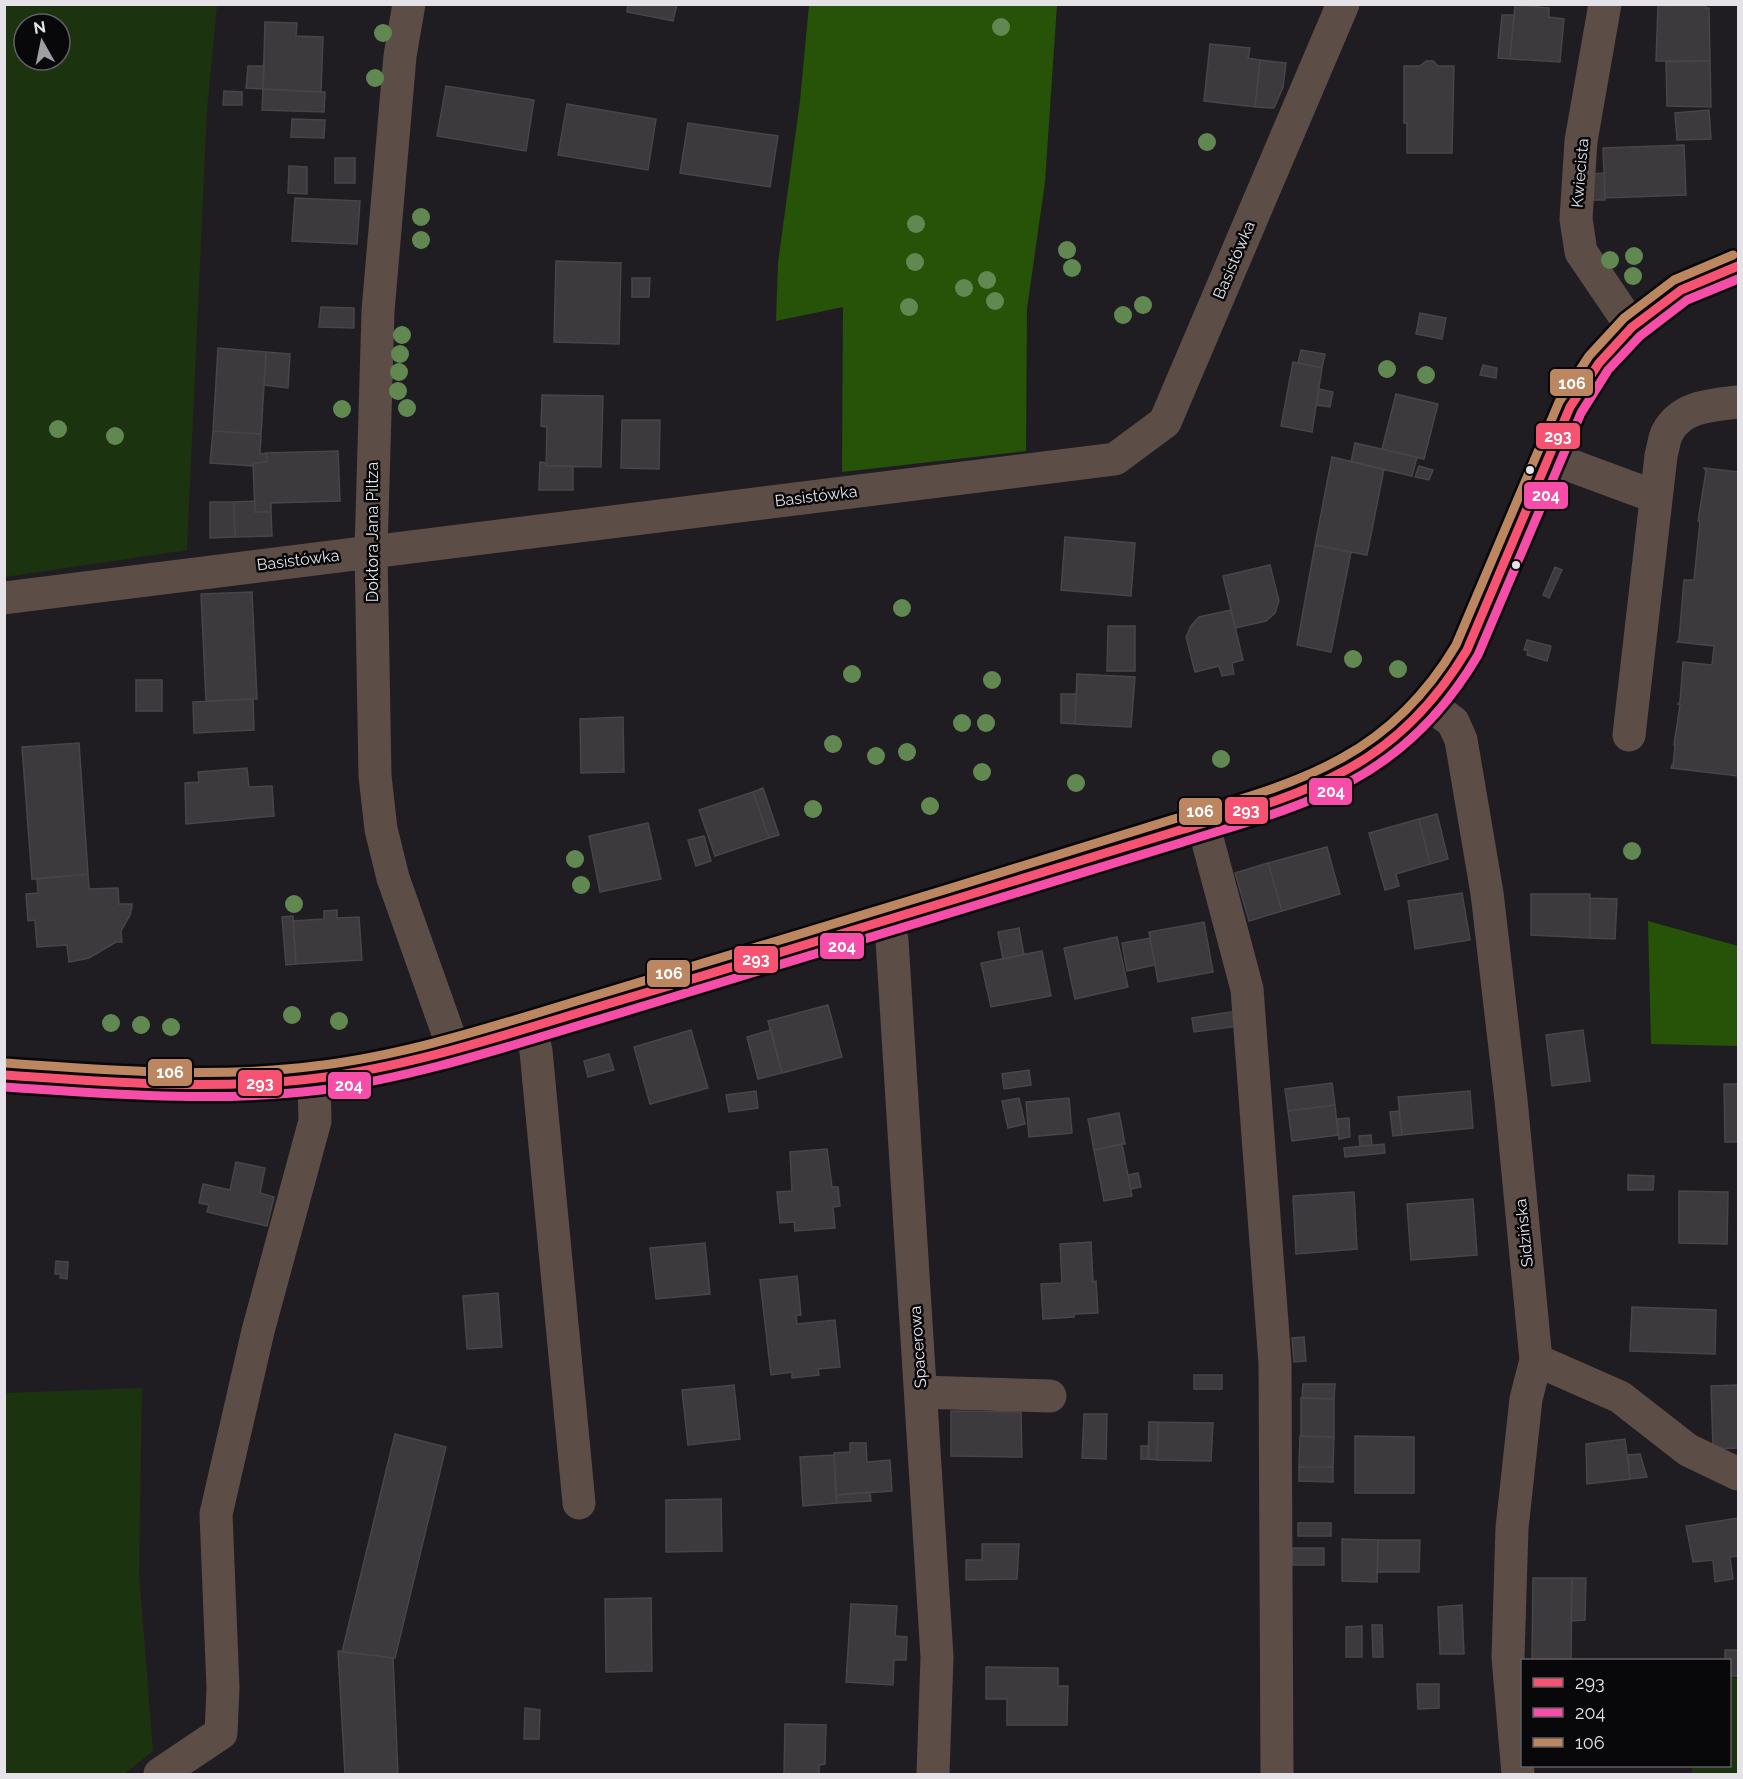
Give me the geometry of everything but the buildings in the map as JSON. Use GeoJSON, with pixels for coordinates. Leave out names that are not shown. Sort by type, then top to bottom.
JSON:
{"type":"FeatureCollection","features":[{"type":"Feature","properties":{"kind":"street","name":"Doktora Jana Piltza"},"geometry":{"type":"LineString","coordinates":[[409,4],[400,56],[378,311],[371,551],[375,776],[381,829],[393,878],[454,1050]]}},
{"type":"Feature","properties":{"kind":"street","name":"Basistówka"},"geometry":{"type":"LineString","coordinates":[[4,598],[1114,459],[1165,422],[1343,4]]}},
{"type":"Feature","properties":{"kind":"street","name":"Kwiecista"},"geometry":{"type":"LineString","coordinates":[[1605,4],[1581,141],[1576,219],[1581,252],[1632,327]]}},
{"type":"Feature","properties":{"kind":"street"},"geometry":{"type":"LineString","coordinates":[[4,1075],[146,1084],[231,1084],[314,1079],[381,1069],[530,1028],[886,921],[1304,790],[1346,770],[1384,747],[1430,705],[1450,680],[1467,650],[1570,407],[1599,363],[1632,327],[1681,290],[1738,266]]}},
{"type":"Feature","properties":{"kind":"street"},"geometry":{"type":"LineString","coordinates":[[1629,735],[1661,456],[1667,433],[1681,415],[1704,407],[1738,402]]}},
{"type":"Feature","properties":{"kind":"street"},"geometry":{"type":"LineString","coordinates":[[1548,457],[1656,497]]}},
{"type":"Feature","properties":{"kind":"street","name":"Sidzińska"},"geometry":{"type":"LineString","coordinates":[[1430,705],[1453,722],[1461,740],[1487,893],[1511,1100],[1536,1360],[1526,1399],[1512,1528],[1508,1657],[1518,1774]]}},
{"type":"Feature","properties":{"kind":"street"},"geometry":{"type":"LineString","coordinates":[[1203,823],[1246,989],[1275,1363],[1276,1774]]}},
{"type":"Feature","properties":{"kind":"street","name":"Spacerowa"},"geometry":{"type":"LineString","coordinates":[[886,921],[892,940],[937,1657],[933,1774]]}},
{"type":"Feature","properties":{"kind":"street"},"geometry":{"type":"LineString","coordinates":[[530,1028],[536,1051],[579,1503]]}},
{"type":"Feature","properties":{"kind":"street"},"geometry":{"type":"LineString","coordinates":[[160,1774],[221,1733],[223,1688],[216,1514],[255,1342],[315,1122],[314,1079]]}},
{"type":"Feature","properties":{"kind":"street"},"geometry":{"type":"LineString","coordinates":[[1536,1360],[1620,1397],[1688,1450],[1738,1474]]}},
{"type":"Feature","properties":{"kind":"street"},"geometry":{"type":"LineString","coordinates":[[921,1392],[1050,1396]]}},
{"type":"Feature","properties":{"kind":"green space"},"geometry":{"type":"Polygon","coordinates":[[[4,5],[217,5],[207,110],[187,550],[5,577],[4,5]]]}},
{"type":"Feature","properties":{"kind":"green space"},"geometry":{"type":"Polygon","coordinates":[[[809,5],[1057,5],[1045,182],[1027,309],[1026,451],[842,472],[843,307],[776,321],[778,263],[800,101],[809,5]]]}},
{"type":"Feature","properties":{"kind":"green space"},"geometry":{"type":"Polygon","coordinates":[[[1648,921],[1738,946],[1738,1046],[1651,1044],[1648,921]]]}},
{"type":"Feature","properties":{"kind":"green space"},"geometry":{"type":"Polygon","coordinates":[[[142,1388],[139,1573],[153,1751],[124,1774],[5,1774],[5,1393],[142,1388]]]}},
{"type":"Feature","properties":{"kind":"green space"},"geometry":{"type":"Polygon","coordinates":[[[1731,1678],[1738,1678],[1738,1774],[1692,1774],[1692,1767],[1731,1767],[1731,1678]]]}},
{"type":"Feature","properties":{"kind":"transit line","name":"106"},"geometry":{"type":"LineString","coordinates":[[5,1063],[199,1073],[276,1070],[384,1055],[486,1028],[906,902],[1238,800],[1281,786],[1322,768],[1377,736],[1421,694],[1445,662],[1456,645],[1559,402],[1589,356],[1624,318],[1674,280],[1733,255]]}},
{"type":"Feature","properties":{"kind":"transit line","name":"293"},"geometry":{"type":"LineString","coordinates":[[4,1075],[201,1085],[279,1082],[353,1073],[387,1066],[490,1040],[986,890],[1263,805],[1326,780],[1365,759],[1399,733],[1443,686],[1467,650],[1570,407],[1599,363],[1632,327],[1681,290],[1738,266]]}},
{"type":"Feature","properties":{"kind":"transit line","name":"204"},"geometry":{"type":"LineString","coordinates":[[4,1087],[163,1096],[242,1096],[321,1090],[391,1077],[494,1051],[824,952],[1245,823],[1288,809],[1330,791],[1371,769],[1407,742],[1438,711],[1466,674],[1478,655],[1581,413],[1608,370],[1640,336],[1687,300],[1738,279]]}}]}
